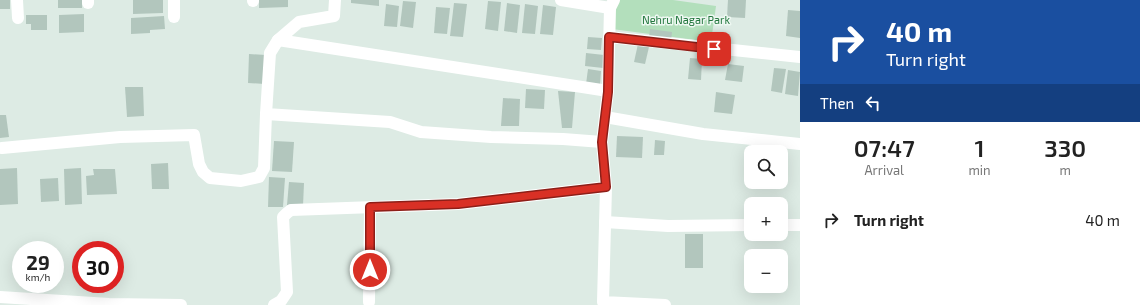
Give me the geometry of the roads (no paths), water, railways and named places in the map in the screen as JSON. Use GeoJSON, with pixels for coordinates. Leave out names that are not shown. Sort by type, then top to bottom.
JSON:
{"type":"FeatureCollection","features":[{"type":"Feature","properties":{"kind":"street"},"geometry":{"type":"LineString","coordinates":[[17,0],[18,18]]}},
{"type":"Feature","properties":{"kind":"street"},"geometry":{"type":"LineString","coordinates":[[174,0],[174,17]]}},
{"type":"Feature","properties":{"kind":"street"},"geometry":{"type":"LineString","coordinates":[[2,148],[120,137],[194,135],[199,164],[203,172],[210,178],[242,180],[260,177],[264,168],[270,52],[278,40],[299,22],[334,16],[335,0]]}},
{"type":"Feature","properties":{"kind":"street"},"geometry":{"type":"LineString","coordinates":[[561,0],[612,4],[609,37],[608,92],[602,142],[606,187],[603,302],[665,305]]}},
{"type":"Feature","properties":{"kind":"street"},"geometry":{"type":"LineString","coordinates":[[609,37],[800,57]]}},
{"type":"Feature","properties":{"kind":"street"},"geometry":{"type":"LineString","coordinates":[[278,40],[608,92]]}},
{"type":"Feature","properties":{"kind":"street"},"geometry":{"type":"LineString","coordinates":[[266,114],[390,122],[421,132],[602,142]]}},
{"type":"Feature","properties":{"kind":"street"},"geometry":{"type":"LineString","coordinates":[[605,117],[703,134],[800,144]]}},
{"type":"Feature","properties":{"kind":"street"},"geometry":{"type":"LineString","coordinates":[[274,305],[281,301],[287,292],[284,217],[291,210],[458,204],[606,187]]}},
{"type":"Feature","properties":{"kind":"street"},"geometry":{"type":"LineString","coordinates":[[370,207],[370,302]]}},
{"type":"Feature","properties":{"kind":"street"},"geometry":{"type":"LineString","coordinates":[[605,222],[668,226],[744,225]]}},
{"type":"Feature","properties":{"kind":"street"},"geometry":{"type":"LineString","coordinates":[[788,225],[800,225]]}},
{"type":"Feature","properties":{"kind":"street"},"geometry":{"type":"LineString","coordinates":[[0,297],[109,304],[181,305]]}},
{"type":"Feature","properties":{"kind":"park label","name":"Nehru Nagar Park"},"geometry":{"type":"Point","coordinates":[686,20]}}]}
